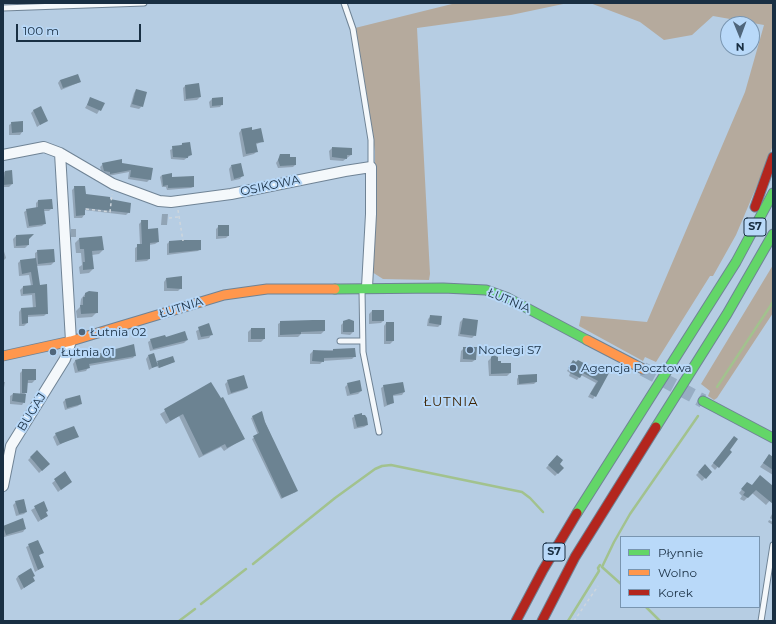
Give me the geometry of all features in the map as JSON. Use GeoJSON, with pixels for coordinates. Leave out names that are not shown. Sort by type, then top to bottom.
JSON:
{"type":"FeatureCollection","features":[{"type":"Feature","properties":{"kind":"main road"},"geometry":{"type":"LineString","coordinates":[[736,262],[773,157]]}},
{"type":"Feature","properties":{"kind":"main road","name":"S7"},"geometry":{"type":"LineString","coordinates":[[516,621],[543,570],[591,490],[669,370],[736,262],[773,192]]}},
{"type":"Feature","properties":{"kind":"main road","name":"S7"},"geometry":{"type":"LineString","coordinates":[[542,621],[579,550],[752,273],[773,234]]}},
{"type":"Feature","properties":{"kind":"main road"},"geometry":{"type":"LineString","coordinates":[[752,273],[773,250]]}},
{"type":"Feature","properties":{"kind":"main road","name":"ŁUTNIA"},"geometry":{"type":"LineString","coordinates":[[3,356],[71,341],[224,295],[267,289],[364,287],[486,290],[508,298],[643,369]]}},
{"type":"Feature","properties":{"kind":"main road"},"geometry":{"type":"LineString","coordinates":[[703,401],[773,438]]}},
{"type":"Feature","properties":{"kind":"street","name":"OSIKOWA"},"geometry":{"type":"LineString","coordinates":[[3,155],[44,148],[60,153],[113,184],[159,201],[177,202],[241,193],[371,167]]}},
{"type":"Feature","properties":{"kind":"street"},"geometry":{"type":"LineString","coordinates":[[60,153],[71,341]]}},
{"type":"Feature","properties":{"kind":"street"},"geometry":{"type":"LineString","coordinates":[[364,287],[371,214],[371,167]]}},
{"type":"Feature","properties":{"kind":"street","name":"BUGAJ"},"geometry":{"type":"LineString","coordinates":[[3,486],[11,446],[65,359],[71,341]]}},
{"type":"Feature","properties":{"kind":"lane"},"geometry":{"type":"LineString","coordinates":[[3,8],[144,3]]}},
{"type":"Feature","properties":{"kind":"lane"},"geometry":{"type":"LineString","coordinates":[[344,3],[353,29],[371,140],[371,167]]}},
{"type":"Feature","properties":{"kind":"lane"},"geometry":{"type":"LineString","coordinates":[[364,287],[362,341],[379,432]]}},
{"type":"Feature","properties":{"kind":"lane"},"geometry":{"type":"LineString","coordinates":[[340,341],[362,341]]}},
{"type":"Feature","properties":{"kind":"lane"},"geometry":{"type":"LineString","coordinates":[[761,620],[773,545]]}},
{"type":"Feature","properties":{"kind":"path"},"geometry":{"type":"LineString","coordinates":[[86,209],[109,212],[113,184]]}},
{"type":"Feature","properties":{"kind":"path"},"geometry":{"type":"LineString","coordinates":[[177,202],[178,217],[184,241]]}},
{"type":"Feature","properties":{"kind":"path"},"geometry":{"type":"LineString","coordinates":[[169,218],[178,217]]}},
{"type":"Feature","properties":{"kind":"path"},"geometry":{"type":"LineString","coordinates":[[574,621],[598,586]]}},
{"type":"Feature","properties":{"kind":"shaded area"},"geometry":{"type":"Polygon","coordinates":[[[456,3],[568,3],[511,15],[417,28],[430,274],[429,280],[383,279],[372,272],[375,203],[375,151],[355,28],[456,3]]]}},
{"type":"Feature","properties":{"kind":"shaded area"},"geometry":{"type":"Polygon","coordinates":[[[590,3],[773,3],[773,145],[736,235],[713,276],[710,276],[656,362],[645,357],[643,361],[579,326],[581,316],[647,322],[745,92],[755,56],[760,56],[760,39],[764,25],[760,24],[760,16],[720,16],[720,17],[713,16],[692,35],[664,40],[640,22],[590,3]]]}},
{"type":"Feature","properties":{"kind":"shaded area"},"geometry":{"type":"Polygon","coordinates":[[[773,265],[773,313],[717,398],[714,400],[708,396],[710,391],[701,384],[773,265]]]}},
{"type":"Feature","properties":{"kind":"building"},"geometry":{"type":"Polygon","coordinates":[[[78,74],[81,82],[63,88],[60,80],[78,74]]]}},
{"type":"Feature","properties":{"kind":"building"},"geometry":{"type":"Polygon","coordinates":[[[199,83],[201,97],[186,99],[185,85],[199,83]]]}},
{"type":"Feature","properties":{"kind":"building"},"geometry":{"type":"Polygon","coordinates":[[[136,89],[147,92],[143,107],[132,104],[136,89]]]}},
{"type":"Feature","properties":{"kind":"building"},"geometry":{"type":"Polygon","coordinates":[[[90,97],[105,103],[101,111],[87,105],[90,97]]]}},
{"type":"Feature","properties":{"kind":"building"},"geometry":{"type":"Polygon","coordinates":[[[223,97],[223,105],[212,106],[212,98],[223,97]]]}},
{"type":"Feature","properties":{"kind":"building"},"geometry":{"type":"Polygon","coordinates":[[[41,106],[48,121],[40,125],[33,110],[41,106]]]}},
{"type":"Feature","properties":{"kind":"building"},"geometry":{"type":"Polygon","coordinates":[[[23,121],[23,132],[12,133],[11,122],[23,121]]]}},
{"type":"Feature","properties":{"kind":"building"},"geometry":{"type":"Polygon","coordinates":[[[252,127],[252,130],[261,128],[264,142],[256,143],[258,152],[246,154],[241,129],[252,127]]]}},
{"type":"Feature","properties":{"kind":"building"},"geometry":{"type":"Polygon","coordinates":[[[190,142],[192,155],[188,156],[188,158],[173,157],[172,146],[190,142]]]}},
{"type":"Feature","properties":{"kind":"building"},"geometry":{"type":"Polygon","coordinates":[[[332,147],[352,148],[352,155],[347,155],[347,159],[332,157],[332,147]]]}},
{"type":"Feature","properties":{"kind":"building"},"geometry":{"type":"Polygon","coordinates":[[[280,154],[290,154],[290,157],[296,157],[296,165],[280,166],[278,160],[280,154]]]}},
{"type":"Feature","properties":{"kind":"building"},"geometry":{"type":"Polygon","coordinates":[[[122,159],[122,163],[153,168],[151,180],[130,177],[131,170],[110,174],[110,172],[104,171],[102,163],[122,159]]]}},
{"type":"Feature","properties":{"kind":"building"},"geometry":{"type":"Polygon","coordinates":[[[241,163],[244,176],[234,179],[231,165],[241,163]]]}},
{"type":"Feature","properties":{"kind":"building"},"geometry":{"type":"Polygon","coordinates":[[[12,170],[13,184],[3,185],[5,171],[12,170]]]}},
{"type":"Feature","properties":{"kind":"building"},"geometry":{"type":"Polygon","coordinates":[[[172,173],[172,177],[194,176],[194,187],[168,188],[168,185],[163,186],[162,175],[172,173]]]}},
{"type":"Feature","properties":{"kind":"building"},"geometry":{"type":"Polygon","coordinates":[[[74,186],[85,186],[86,194],[110,197],[110,199],[131,203],[130,213],[85,208],[85,215],[76,216],[74,186]]]}},
{"type":"Feature","properties":{"kind":"building"},"geometry":{"type":"Polygon","coordinates":[[[52,199],[53,209],[44,209],[46,224],[29,226],[26,209],[38,207],[38,200],[52,199]]]}},
{"type":"Feature","properties":{"kind":"building"},"geometry":{"type":"Polygon","coordinates":[[[141,220],[148,220],[148,229],[158,228],[159,242],[150,243],[150,259],[137,260],[137,244],[142,244],[141,220]]]}},
{"type":"Feature","properties":{"kind":"building"},"geometry":{"type":"Polygon","coordinates":[[[218,225],[229,225],[229,236],[218,236],[218,225]]]}},
{"type":"Feature","properties":{"kind":"building"},"geometry":{"type":"Polygon","coordinates":[[[34,234],[29,239],[29,245],[16,246],[16,235],[34,234]]]}},
{"type":"Feature","properties":{"kind":"building"},"geometry":{"type":"Polygon","coordinates":[[[102,236],[104,250],[92,251],[94,269],[83,270],[83,262],[85,262],[84,249],[80,249],[79,238],[102,236]]]}},
{"type":"Feature","properties":{"kind":"building"},"geometry":{"type":"Polygon","coordinates":[[[201,240],[201,250],[169,253],[169,241],[201,240]]]}},
{"type":"Feature","properties":{"kind":"building"},"geometry":{"type":"Polygon","coordinates":[[[54,249],[55,262],[38,264],[37,250],[54,249]]]}},
{"type":"Feature","properties":{"kind":"building"},"geometry":{"type":"Polygon","coordinates":[[[36,258],[40,285],[47,284],[48,314],[28,315],[28,323],[22,324],[21,308],[36,307],[35,293],[23,294],[23,286],[33,285],[31,272],[22,274],[20,260],[36,258]]]}},
{"type":"Feature","properties":{"kind":"building"},"geometry":{"type":"Polygon","coordinates":[[[182,276],[182,289],[167,288],[166,278],[182,276]]]}},
{"type":"Feature","properties":{"kind":"building"},"geometry":{"type":"Polygon","coordinates":[[[89,291],[98,292],[98,313],[81,314],[80,305],[83,305],[83,297],[85,297],[85,293],[89,291]]]}},
{"type":"Feature","properties":{"kind":"building"},"geometry":{"type":"Polygon","coordinates":[[[372,310],[384,310],[384,321],[372,321],[372,310]]]}},
{"type":"Feature","properties":{"kind":"building"},"geometry":{"type":"Polygon","coordinates":[[[430,315],[442,316],[441,325],[429,323],[430,315]]]}},
{"type":"Feature","properties":{"kind":"building"},"geometry":{"type":"Polygon","coordinates":[[[463,318],[478,320],[476,336],[460,334],[463,318]]]}},
{"type":"Feature","properties":{"kind":"building"},"geometry":{"type":"Polygon","coordinates":[[[349,319],[354,321],[354,332],[343,332],[343,321],[349,319]]]}},
{"type":"Feature","properties":{"kind":"building"},"geometry":{"type":"Polygon","coordinates":[[[325,320],[325,331],[280,335],[280,321],[325,320]]]}},
{"type":"Feature","properties":{"kind":"building"},"geometry":{"type":"Polygon","coordinates":[[[386,322],[394,322],[394,341],[386,341],[386,322]]]}},
{"type":"Feature","properties":{"kind":"building"},"geometry":{"type":"Polygon","coordinates":[[[209,323],[213,335],[201,337],[198,327],[209,323]]]}},
{"type":"Feature","properties":{"kind":"building"},"geometry":{"type":"Polygon","coordinates":[[[251,328],[265,328],[265,339],[251,339],[251,328]]]}},
{"type":"Feature","properties":{"kind":"building"},"geometry":{"type":"Polygon","coordinates":[[[185,331],[188,340],[153,349],[150,339],[165,335],[166,337],[185,331]]]}},
{"type":"Feature","properties":{"kind":"building"},"geometry":{"type":"Polygon","coordinates":[[[134,344],[136,356],[89,364],[90,368],[78,371],[75,360],[134,344]]]}},
{"type":"Feature","properties":{"kind":"building"},"geometry":{"type":"Polygon","coordinates":[[[463,347],[477,347],[476,360],[463,359],[463,347]]]}},
{"type":"Feature","properties":{"kind":"building"},"geometry":{"type":"Polygon","coordinates":[[[355,348],[356,357],[324,358],[324,362],[312,361],[313,350],[333,351],[333,349],[355,348]]]}},
{"type":"Feature","properties":{"kind":"building"},"geometry":{"type":"Polygon","coordinates":[[[154,353],[158,366],[152,368],[148,355],[154,353]]]}},
{"type":"Feature","properties":{"kind":"building"},"geometry":{"type":"Polygon","coordinates":[[[493,355],[498,357],[498,361],[501,361],[501,363],[511,363],[511,373],[491,374],[491,357],[493,355]]]}},
{"type":"Feature","properties":{"kind":"building"},"geometry":{"type":"Polygon","coordinates":[[[173,356],[175,362],[159,368],[157,361],[173,356]]]}},
{"type":"Feature","properties":{"kind":"building"},"geometry":{"type":"Polygon","coordinates":[[[573,360],[576,362],[578,360],[599,371],[600,368],[609,373],[596,397],[590,394],[598,381],[583,373],[580,378],[570,373],[572,370],[568,368],[573,360]]]}},
{"type":"Feature","properties":{"kind":"building"},"geometry":{"type":"Polygon","coordinates":[[[22,369],[36,369],[36,380],[28,380],[27,393],[22,393],[22,369]]]}},
{"type":"Feature","properties":{"kind":"building"},"geometry":{"type":"Polygon","coordinates":[[[537,374],[537,382],[519,384],[518,375],[537,374]]]}},
{"type":"Feature","properties":{"kind":"building"},"geometry":{"type":"Polygon","coordinates":[[[244,375],[248,388],[231,393],[227,380],[244,375]]]}},
{"type":"Feature","properties":{"kind":"building"},"geometry":{"type":"Polygon","coordinates":[[[360,380],[362,391],[350,394],[347,383],[360,380]]]}},
{"type":"Feature","properties":{"kind":"building"},"geometry":{"type":"Polygon","coordinates":[[[211,382],[221,398],[223,397],[245,439],[227,448],[225,444],[203,455],[183,414],[170,421],[164,409],[211,382]]]}},
{"type":"Feature","properties":{"kind":"building"},"geometry":{"type":"Polygon","coordinates":[[[403,382],[405,392],[393,395],[394,403],[387,405],[383,385],[403,382]]]}},
{"type":"Feature","properties":{"kind":"building"},"geometry":{"type":"Polygon","coordinates":[[[13,393],[26,394],[25,403],[12,401],[13,393]]]}},
{"type":"Feature","properties":{"kind":"building"},"geometry":{"type":"Polygon","coordinates":[[[80,395],[82,404],[67,408],[65,399],[80,395]]]}},
{"type":"Feature","properties":{"kind":"building"},"geometry":{"type":"Polygon","coordinates":[[[262,411],[265,422],[298,491],[282,498],[253,436],[259,433],[252,416],[262,411]]]}},
{"type":"Feature","properties":{"kind":"building"},"geometry":{"type":"Polygon","coordinates":[[[362,413],[362,415],[365,415],[367,418],[368,425],[357,427],[354,415],[362,413]]]}},
{"type":"Feature","properties":{"kind":"building"},"geometry":{"type":"Polygon","coordinates":[[[74,426],[79,437],[60,444],[55,433],[74,426]]]}},
{"type":"Feature","properties":{"kind":"building"},"geometry":{"type":"Polygon","coordinates":[[[734,436],[738,439],[730,450],[732,452],[719,468],[713,463],[734,436]]]}},
{"type":"Feature","properties":{"kind":"building"},"geometry":{"type":"Polygon","coordinates":[[[37,450],[50,464],[42,471],[30,457],[37,450]]]}},
{"type":"Feature","properties":{"kind":"building"},"geometry":{"type":"Polygon","coordinates":[[[769,454],[773,457],[773,470],[763,463],[769,454]]]}},
{"type":"Feature","properties":{"kind":"building"},"geometry":{"type":"Polygon","coordinates":[[[557,455],[563,460],[560,464],[564,468],[558,474],[548,465],[557,455]]]}},
{"type":"Feature","properties":{"kind":"building"},"geometry":{"type":"Polygon","coordinates":[[[705,464],[712,472],[706,479],[698,472],[705,464]]]}},
{"type":"Feature","properties":{"kind":"building"},"geometry":{"type":"Polygon","coordinates":[[[65,471],[72,482],[61,490],[54,479],[65,471]]]}},
{"type":"Feature","properties":{"kind":"building"},"geometry":{"type":"Polygon","coordinates":[[[760,475],[773,486],[773,504],[756,490],[748,498],[743,495],[745,492],[741,489],[747,482],[752,485],[760,475]]]}},
{"type":"Feature","properties":{"kind":"building"},"geometry":{"type":"Polygon","coordinates":[[[24,499],[27,512],[19,514],[15,501],[24,499]]]}},
{"type":"Feature","properties":{"kind":"building"},"geometry":{"type":"Polygon","coordinates":[[[44,501],[48,511],[46,512],[48,516],[41,520],[34,506],[44,501]]]}},
{"type":"Feature","properties":{"kind":"building"},"geometry":{"type":"Polygon","coordinates":[[[23,518],[26,529],[6,535],[3,526],[23,518]]]}},
{"type":"Feature","properties":{"kind":"building"},"geometry":{"type":"Polygon","coordinates":[[[38,540],[44,553],[39,555],[44,567],[38,570],[28,544],[38,540]]]}},
{"type":"Feature","properties":{"kind":"building"},"geometry":{"type":"Polygon","coordinates":[[[31,568],[35,576],[33,577],[35,581],[24,588],[18,576],[31,568]]]}},
{"type":"Feature","properties":{"kind":"waterway"},"geometry":{"type":"LineString","coordinates":[[717,387],[773,302]]}},
{"type":"Feature","properties":{"kind":"waterway"},"geometry":{"type":"LineString","coordinates":[[602,567],[630,514],[698,416]]}},
{"type":"Feature","properties":{"kind":"waterway"},"geometry":{"type":"LineString","coordinates":[[253,564],[335,498],[375,469],[382,466],[391,465],[522,492],[543,512]]}},
{"type":"Feature","properties":{"kind":"waterway"},"geometry":{"type":"LineString","coordinates":[[568,621],[599,571],[598,568],[600,565]]}},
{"type":"Feature","properties":{"kind":"waterway"},"geometry":{"type":"LineString","coordinates":[[602,567],[620,583]]}},
{"type":"Feature","properties":{"kind":"waterway"},"geometry":{"type":"LineString","coordinates":[[201,604],[246,569]]}},
{"type":"Feature","properties":{"kind":"waterway"},"geometry":{"type":"LineString","coordinates":[[647,608],[660,621]]}},
{"type":"Feature","properties":{"kind":"waterway"},"geometry":{"type":"LineString","coordinates":[[179,621],[195,609]]}},
{"type":"Feature","properties":{"kind":"tunnel"},"geometry":{"type":"LineString","coordinates":[[643,369],[703,401]]}},
{"type":"Feature","properties":{"kind":"traffic: fast"},"geometry":{"type":"LineString","coordinates":[[577,513],[736,262],[773,193]]}},
{"type":"Feature","properties":{"kind":"traffic: fast"},"geometry":{"type":"LineString","coordinates":[[656,427],[727,314],[773,234]]}},
{"type":"Feature","properties":{"kind":"traffic: fast"},"geometry":{"type":"LineString","coordinates":[[335,289],[443,288],[486,290],[508,298],[587,340]]}},
{"type":"Feature","properties":{"kind":"traffic: fast"},"geometry":{"type":"LineString","coordinates":[[703,401],[773,438]]}},
{"type":"Feature","properties":{"kind":"traffic: slow"},"geometry":{"type":"LineString","coordinates":[[3,356],[71,341],[224,295],[267,289],[335,289]]}},
{"type":"Feature","properties":{"kind":"traffic: slow"},"geometry":{"type":"LineString","coordinates":[[587,340],[643,369]]}},
{"type":"Feature","properties":{"kind":"traffic: jam"},"geometry":{"type":"LineString","coordinates":[[755,207],[773,157]]}},
{"type":"Feature","properties":{"kind":"traffic: jam"},"geometry":{"type":"LineString","coordinates":[[542,621],[575,557],[656,427]]}},
{"type":"Feature","properties":{"kind":"traffic: jam"},"geometry":{"type":"LineString","coordinates":[[516,621],[543,570],[577,513]]}},
{"type":"Feature","properties":{"kind":"place","name":"Łutnia 02"},"geometry":{"type":"Point","coordinates":[82,332]}},
{"type":"Feature","properties":{"kind":"place","name":"Noclegi S7"},"geometry":{"type":"Point","coordinates":[470,350]}},
{"type":"Feature","properties":{"kind":"place","name":"Łutnia 01"},"geometry":{"type":"Point","coordinates":[53,352]}},
{"type":"Feature","properties":{"kind":"place","name":"Agencja Pocztowa"},"geometry":{"type":"Point","coordinates":[573,368]}},
{"type":"Feature","properties":{"kind":"district","name":"ŁUTNIA"},"geometry":{"type":"Point","coordinates":[451,402]}}]}
